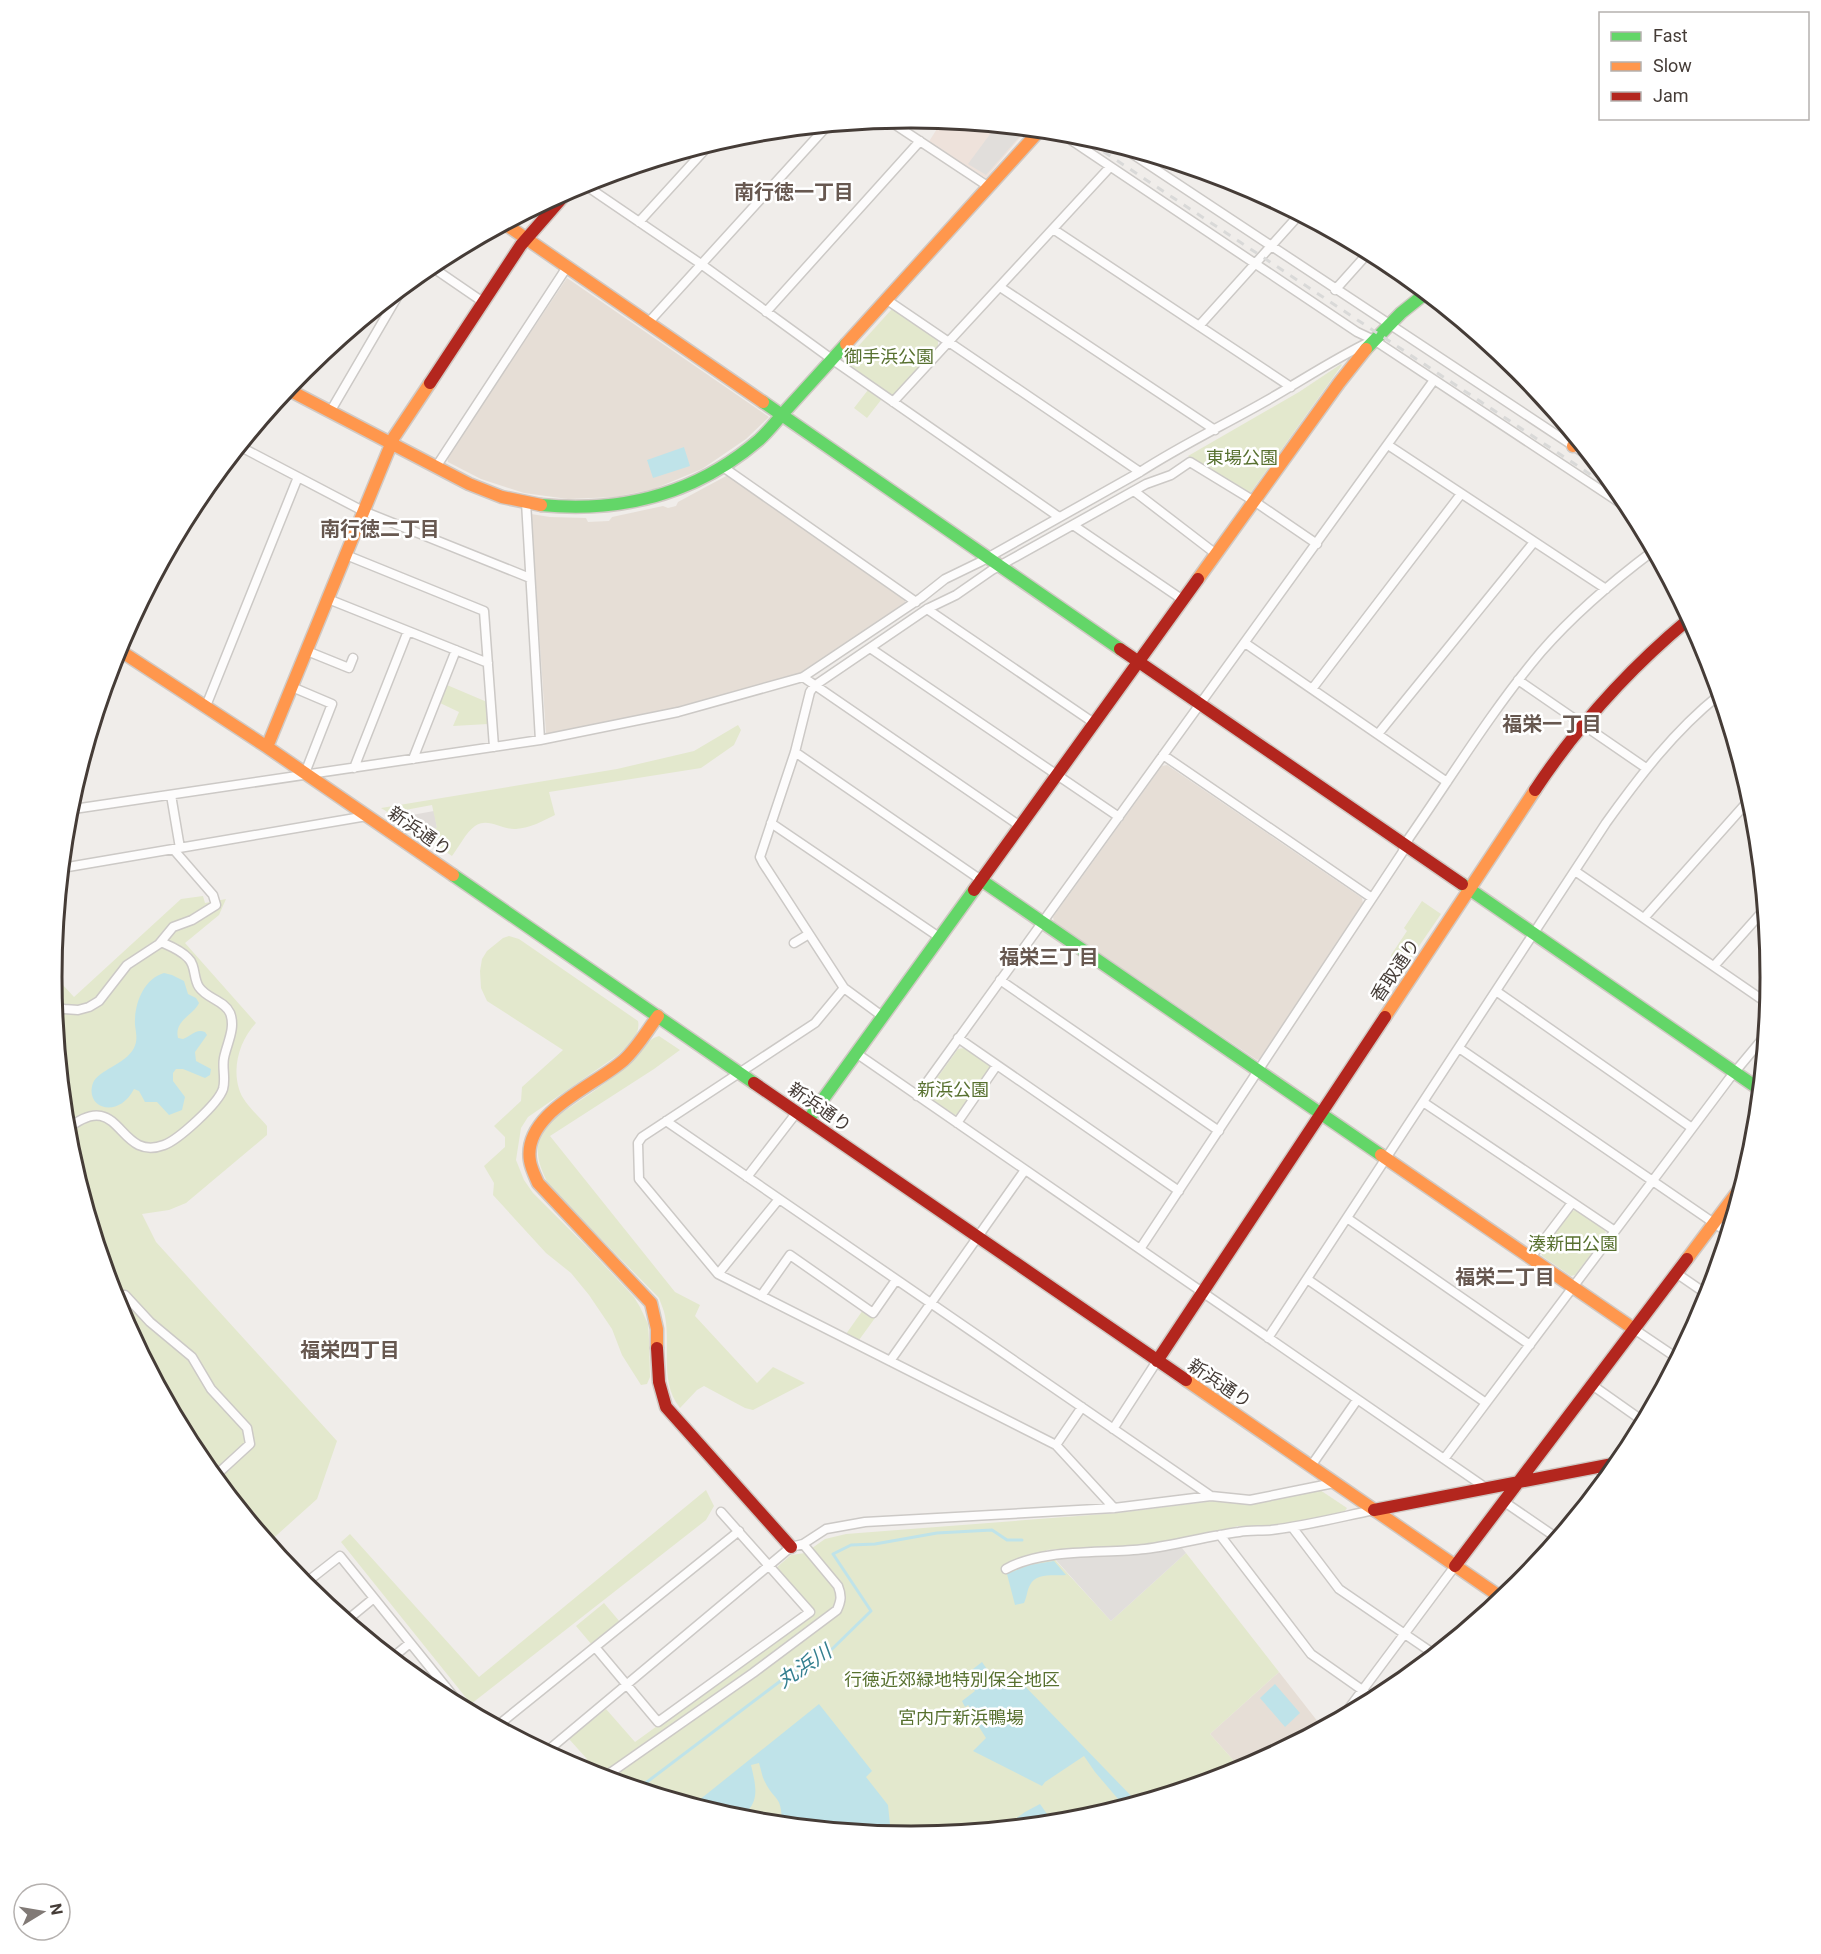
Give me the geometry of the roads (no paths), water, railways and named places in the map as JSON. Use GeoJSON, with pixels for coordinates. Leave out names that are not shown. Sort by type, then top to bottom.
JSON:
{"type":"FeatureCollection","features":[{"type":"Feature","properties":{"kind":"street"},"geometry":{"type":"LineString","coordinates":[[901,128],[989,187]]}},
{"type":"Feature","properties":{"kind":"street"},"geometry":{"type":"LineString","coordinates":[[648,323],[820,133]]}},
{"type":"Feature","properties":{"kind":"street"},"geometry":{"type":"LineString","coordinates":[[295,393],[483,490],[559,508],[631,503],[654,498],[684,487],[723,467],[754,445],[1034,137]]}},
{"type":"Feature","properties":{"kind":"street"},"geometry":{"type":"LineString","coordinates":[[766,312],[920,141]]}},
{"type":"Feature","properties":{"kind":"street"},"geometry":{"type":"LineString","coordinates":[[1077,144],[1357,332],[1374,340],[1609,496]]}},
{"type":"Feature","properties":{"kind":"street"},"geometry":{"type":"LineString","coordinates":[[639,222],[700,155]]}},
{"type":"Feature","properties":{"kind":"street"},"geometry":{"type":"LineString","coordinates":[[1142,161],[1335,290],[1565,437]]}},
{"type":"Feature","properties":{"kind":"street"},"geometry":{"type":"LineString","coordinates":[[893,402],[1110,167]]}},
{"type":"Feature","properties":{"kind":"street"},"geometry":{"type":"LineString","coordinates":[[593,190],[1059,517]]}},
{"type":"Feature","properties":{"kind":"street"},"geometry":{"type":"LineString","coordinates":[[267,747],[391,444],[526,238],[553,208]]}},
{"type":"Feature","properties":{"kind":"street"},"geometry":{"type":"LineString","coordinates":[[1199,326],[1294,220]]}},
{"type":"Feature","properties":{"kind":"street"},"geometry":{"type":"LineString","coordinates":[[512,228],[1752,1084]]}},
{"type":"Feature","properties":{"kind":"street"},"geometry":{"type":"LineString","coordinates":[[1053,229],[1291,387]]}},
{"type":"Feature","properties":{"kind":"street"},"geometry":{"type":"LineString","coordinates":[[1335,290],[1363,259]]}},
{"type":"Feature","properties":{"kind":"street"},"geometry":{"type":"LineString","coordinates":[[436,467],[567,267]]}},
{"type":"Feature","properties":{"kind":"street"},"geometry":{"type":"LineString","coordinates":[[438,272],[483,302]]}},
{"type":"Feature","properties":{"kind":"street"},"geometry":{"type":"LineString","coordinates":[[1000,286],[1215,430]]}},
{"type":"Feature","properties":{"kind":"street"},"geometry":{"type":"LineString","coordinates":[[808,1120],[1338,383],[1389,324],[1420,298]]}},
{"type":"Feature","properties":{"kind":"street"},"geometry":{"type":"LineString","coordinates":[[886,300],[1140,472]]}},
{"type":"Feature","properties":{"kind":"street"},"geometry":{"type":"LineString","coordinates":[[330,412],[395,302]]}},
{"type":"Feature","properties":{"kind":"street"},"geometry":{"type":"LineString","coordinates":[[79,808],[540,740],[678,712],[803,677],[916,602],[953,574],[988,557],[1140,472],[1164,456],[1215,430],[1337,358],[1374,340]]}},
{"type":"Feature","properties":{"kind":"street"},"geometry":{"type":"LineString","coordinates":[[917,1096],[1434,380]]}},
{"type":"Feature","properties":{"kind":"street"},"geometry":{"type":"LineString","coordinates":[[1388,446],[1605,589]]}},
{"type":"Feature","properties":{"kind":"street"},"geometry":{"type":"LineString","coordinates":[[246,449],[363,511],[530,578]]}},
{"type":"Feature","properties":{"kind":"street"},"geometry":{"type":"LineString","coordinates":[[882,1016],[844,988],[761,860],[761,853],[795,752],[810,692],[814,686],[927,609],[956,595],[1000,566],[1073,525],[1134,491],[1171,475],[1190,462],[1254,501],[1317,544]]}},
{"type":"Feature","properties":{"kind":"street"},"geometry":{"type":"LineString","coordinates":[[723,467],[916,602]]}},
{"type":"Feature","properties":{"kind":"street"},"geometry":{"type":"LineString","coordinates":[[206,706],[298,477]]}},
{"type":"Feature","properties":{"kind":"street"},"geometry":{"type":"LineString","coordinates":[[1134,491],[1216,554]]}},
{"type":"Feature","properties":{"kind":"street"},"geometry":{"type":"LineString","coordinates":[[1312,689],[1461,494]]}},
{"type":"Feature","properties":{"kind":"street"},"geometry":{"type":"LineString","coordinates":[[526,502],[540,740]]}},
{"type":"Feature","properties":{"kind":"street"},"geometry":{"type":"LineString","coordinates":[[1073,525],[1183,600]]}},
{"type":"Feature","properties":{"kind":"street"},"geometry":{"type":"LineString","coordinates":[[1378,734],[1534,542]]}},
{"type":"Feature","properties":{"kind":"street"},"geometry":{"type":"LineString","coordinates":[[345,555],[484,611],[494,747]]}},
{"type":"Feature","properties":{"kind":"street"},"geometry":{"type":"LineString","coordinates":[[1140,1250],[1405,845],[1518,680],[1557,636],[1605,589],[1647,555]]}},
{"type":"Feature","properties":{"kind":"street"},"geometry":{"type":"LineString","coordinates":[[328,599],[488,663]]}},
{"type":"Feature","properties":{"kind":"street"},"geometry":{"type":"LineString","coordinates":[[927,609],[1094,723]]}},
{"type":"Feature","properties":{"kind":"street","name":"香取通り"},"geometry":{"type":"LineString","coordinates":[[1157,1361],[1557,757],[1583,724],[1636,667],[1683,625]]}},
{"type":"Feature","properties":{"kind":"street"},"geometry":{"type":"LineString","coordinates":[[354,768],[408,631]]}},
{"type":"Feature","properties":{"kind":"street"},"geometry":{"type":"LineString","coordinates":[[1245,643],[1447,782]]}},
{"type":"Feature","properties":{"kind":"street"},"geometry":{"type":"LineString","coordinates":[[870,648],[1119,817]]}},
{"type":"Feature","properties":{"kind":"street"},"geometry":{"type":"LineString","coordinates":[[413,759],[456,650]]}},
{"type":"Feature","properties":{"kind":"street"},"geometry":{"type":"LineString","coordinates":[[307,651],[349,668],[353,658]]}},
{"type":"Feature","properties":{"kind":"street","name":"新浜通り"},"geometry":{"type":"LineString","coordinates":[[125,654],[307,774],[1494,1593]]}},
{"type":"Feature","properties":{"kind":"street"},"geometry":{"type":"LineString","coordinates":[[803,677],[1020,826]]}},
{"type":"Feature","properties":{"kind":"street"},"geometry":{"type":"LineString","coordinates":[[1518,680],[1646,768]]}},
{"type":"Feature","properties":{"kind":"street"},"geometry":{"type":"LineString","coordinates":[[292,687],[332,704],[307,774]]}},
{"type":"Feature","properties":{"kind":"street"},"geometry":{"type":"LineString","coordinates":[[1268,1338],[1533,934],[1646,768],[1690,720],[1713,700]]}},
{"type":"Feature","properties":{"kind":"street"},"geometry":{"type":"LineString","coordinates":[[795,752],[1671,1354]]}},
{"type":"Feature","properties":{"kind":"street"},"geometry":{"type":"LineString","coordinates":[[1163,755],[1372,898]]}},
{"type":"Feature","properties":{"kind":"street"},"geometry":{"type":"LineString","coordinates":[[63,1009],[78,1010],[99,1001],[127,965],[161,942],[173,927],[192,920],[216,905],[213,895],[177,849],[171,795]]}},
{"type":"Feature","properties":{"kind":"street"},"geometry":{"type":"LineString","coordinates":[[1644,918],[1742,808]]}},
{"type":"Feature","properties":{"kind":"street"},"geometry":{"type":"LineString","coordinates":[[69,867],[367,816]]}},
{"type":"Feature","properties":{"kind":"street"},"geometry":{"type":"LineString","coordinates":[[771,823],[939,938]]}},
{"type":"Feature","properties":{"kind":"street"},"geometry":{"type":"LineString","coordinates":[[1575,871],[1759,998]]}},
{"type":"Feature","properties":{"kind":"street"},"geometry":{"type":"LineString","coordinates":[[1714,966],[1758,917]]}},
{"type":"Feature","properties":{"kind":"street"},"geometry":{"type":"LineString","coordinates":[[794,943],[809,934]]}},
{"type":"Feature","properties":{"kind":"street"},"geometry":{"type":"LineString","coordinates":[[75,1124],[86,1116],[102,1116],[119,1127],[132,1142],[153,1148],[179,1136],[216,1101],[222,1092],[224,1060],[232,1030],[230,1012],[225,1005],[205,994],[199,987],[192,962],[188,957],[161,942]]}},
{"type":"Feature","properties":{"kind":"street"},"geometry":{"type":"LineString","coordinates":[[1000,980],[1219,1131]]}},
{"type":"Feature","properties":{"kind":"street"},"geometry":{"type":"LineString","coordinates":[[844,988],[815,1023],[642,1137],[638,1143],[639,1179],[718,1274],[1056,1445],[1114,1508]]}},
{"type":"Feature","properties":{"kind":"street"},"geometry":{"type":"LineString","coordinates":[[1496,991],[1692,1128]]}},
{"type":"Feature","properties":{"kind":"street"},"geometry":{"type":"LineString","coordinates":[[613,1771],[753,1673],[837,1610],[841,1602],[838,1586],[666,1407],[658,1380],[657,1324],[651,1303],[538,1184],[531,1172],[528,1147],[532,1135],[543,1119],[623,1061],[658,1016]]}},
{"type":"Feature","properties":{"kind":"street"},"geometry":{"type":"LineString","coordinates":[[958,1038],[1179,1191]]}},
{"type":"Feature","properties":{"kind":"street"},"geometry":{"type":"LineString","coordinates":[[1444,1460],[1614,1231],[1734,1072],[1757,1046]]}},
{"type":"Feature","properties":{"kind":"street"},"geometry":{"type":"LineString","coordinates":[[1459,1048],[1721,1228]]}},
{"type":"Feature","properties":{"kind":"street"},"geometry":{"type":"LineString","coordinates":[[856,1053],[1486,1488]]}},
{"type":"Feature","properties":{"kind":"street"},"geometry":{"type":"LineString","coordinates":[[957,1123],[997,1065]]}},
{"type":"Feature","properties":{"kind":"street"},"geometry":{"type":"LineString","coordinates":[[1423,1102],[1614,1231]]}},
{"type":"Feature","properties":{"kind":"street"},"geometry":{"type":"LineString","coordinates":[[747,1177],[797,1112]]}},
{"type":"Feature","properties":{"kind":"street"},"geometry":{"type":"LineString","coordinates":[[666,1121],[1211,1496]]}},
{"type":"Feature","properties":{"kind":"street"},"geometry":{"type":"LineString","coordinates":[[890,1361],[1025,1170]]}},
{"type":"Feature","properties":{"kind":"street"},"geometry":{"type":"LineString","coordinates":[[718,1274],[779,1199]]}},
{"type":"Feature","properties":{"kind":"street"},"geometry":{"type":"LineString","coordinates":[[1531,1257],[1572,1203]]}},
{"type":"Feature","properties":{"kind":"street"},"geometry":{"type":"LineString","coordinates":[[1356,1699],[1729,1203]]}},
{"type":"Feature","properties":{"kind":"street"},"geometry":{"type":"LineString","coordinates":[[1347,1218],[1530,1345]]}},
{"type":"Feature","properties":{"kind":"street"},"geometry":{"type":"LineString","coordinates":[[761,1296],[790,1255],[873,1313],[896,1280]]}},
{"type":"Feature","properties":{"kind":"street"},"geometry":{"type":"LineString","coordinates":[[1676,1273],[1700,1289]]}},
{"type":"Feature","properties":{"kind":"street"},"geometry":{"type":"LineString","coordinates":[[1307,1279],[1486,1403]]}},
{"type":"Feature","properties":{"kind":"street"},"geometry":{"type":"LineString","coordinates":[[123,1295],[150,1322],[183,1347],[192,1357],[211,1389],[247,1428],[250,1444],[221,1471]]}},
{"type":"Feature","properties":{"kind":"street"},"geometry":{"type":"LineString","coordinates":[[1113,1429],[1157,1361]]}},
{"type":"Feature","properties":{"kind":"street"},"geometry":{"type":"LineString","coordinates":[[1592,1385],[1637,1417]]}},
{"type":"Feature","properties":{"kind":"street"},"geometry":{"type":"LineString","coordinates":[[1311,1466],[1357,1400]]}},
{"type":"Feature","properties":{"kind":"street"},"geometry":{"type":"LineString","coordinates":[[1056,1445],[1082,1407]]}},
{"type":"Feature","properties":{"kind":"street"},"geometry":{"type":"LineString","coordinates":[[1006,1569],[1026,1561],[1048,1557],[1143,1549],[1220,1535],[1292,1527],[1604,1465]]}},
{"type":"Feature","properties":{"kind":"street"},"geometry":{"type":"LineString","coordinates":[[1595,1467],[1600,1471]]}},
{"type":"Feature","properties":{"kind":"street"},"geometry":{"type":"LineString","coordinates":[[553,1746],[770,1565],[797,1545],[826,1529],[865,1522],[1114,1508],[1211,1496],[1257,1499],[1334,1483]]}},
{"type":"Feature","properties":{"kind":"street"},"geometry":{"type":"LineString","coordinates":[[1503,1502],[1551,1534]]}},
{"type":"Feature","properties":{"kind":"street"},"geometry":{"type":"LineString","coordinates":[[595,1647],[658,1722],[810,1612],[721,1512]]}},
{"type":"Feature","properties":{"kind":"street"},"geometry":{"type":"LineString","coordinates":[[1292,1527],[1339,1588],[1428,1650]]}},
{"type":"Feature","properties":{"kind":"street"},"geometry":{"type":"LineString","coordinates":[[503,1721],[739,1531]]}},
{"type":"Feature","properties":{"kind":"street"},"geometry":{"type":"LineString","coordinates":[[1220,1535],[1311,1654],[1366,1693]]}},
{"type":"Feature","properties":{"kind":"street"},"geometry":{"type":"LineString","coordinates":[[311,1578],[340,1556],[446,1687]]}},
{"type":"Feature","properties":{"kind":"street"},"geometry":{"type":"LineString","coordinates":[[352,1616],[374,1598]]}},
{"type":"Feature","properties":{"kind":"street"},"geometry":{"type":"LineString","coordinates":[[397,1653],[410,1643]]}},
{"type":"Feature","properties":{"kind":"water"},"geometry":{"type":"Polygon","coordinates":[[[684,447],[690,466],[653,478],[647,460],[684,447]]]}},
{"type":"Feature","properties":{"kind":"water"},"geometry":{"type":"Polygon","coordinates":[[[164,973],[184,981],[188,994],[196,998],[199,1003],[181,1022],[178,1038],[183,1039],[199,1031],[205,1032],[207,1035],[195,1052],[196,1061],[211,1069],[210,1075],[205,1078],[183,1069],[176,1069],[173,1073],[173,1081],[185,1097],[182,1110],[169,1115],[157,1102],[145,1102],[139,1091],[134,1089],[120,1105],[104,1107],[93,1099],[93,1083],[100,1074],[124,1059],[134,1048],[138,1001],[150,981],[164,973]]]}},
{"type":"Feature","properties":{"kind":"water"},"geometry":{"type":"Polygon","coordinates":[[[1054,1561],[1066,1575],[1037,1578],[1029,1587],[1024,1603],[1015,1605],[1007,1574],[1029,1565],[1054,1561]]]}},
{"type":"Feature","properties":{"kind":"water"},"geometry":{"type":"Polygon","coordinates":[[[982,1662],[1000,1688],[1010,1688],[1017,1678],[1132,1796],[1119,1800],[1084,1756],[1042,1786],[973,1751],[986,1738],[969,1711],[971,1709],[968,1705],[965,1707],[962,1701],[975,1691],[964,1676],[982,1662]]]}},
{"type":"Feature","properties":{"kind":"water"},"geometry":{"type":"Polygon","coordinates":[[[1275,1684],[1300,1713],[1285,1727],[1260,1698],[1275,1684]]]}},
{"type":"Feature","properties":{"kind":"water"},"geometry":{"type":"Polygon","coordinates":[[[819,1704],[872,1771],[866,1777],[888,1805],[890,1825],[781,1816],[780,1806],[764,1780],[759,1763],[751,1765],[755,1798],[748,1810],[700,1799],[819,1704]]]}},
{"type":"Feature","properties":{"kind":"water"},"geometry":{"type":"Polygon","coordinates":[[[1040,1804],[1047,1814],[1014,1820],[1040,1804]]]}},
{"type":"Feature","properties":{"kind":"waterway","name":"丸浜川"},"geometry":{"type":"LineString","coordinates":[[645,1783],[799,1667],[829,1652],[871,1611],[833,1554],[851,1545],[875,1544],[937,1533],[992,1530],[1007,1540],[1022,1540]]}},
{"type":"Feature","properties":{"kind":"railway"},"geometry":{"type":"LineString","coordinates":[[1101,150],[1598,479]]}},
{"type":"Feature","properties":{"kind":"district","name":"南行徳一丁目"},"geometry":{"type":"Point","coordinates":[794,192]}},
{"type":"Feature","properties":{"kind":"district","name":"南行徳二丁目"},"geometry":{"type":"Point","coordinates":[380,529]}},
{"type":"Feature","properties":{"kind":"district","name":"福栄一丁目"},"geometry":{"type":"Point","coordinates":[1552,724]}},
{"type":"Feature","properties":{"kind":"district","name":"福栄三丁目"},"geometry":{"type":"Point","coordinates":[1049,957]}},
{"type":"Feature","properties":{"kind":"district","name":"福栄二丁目"},"geometry":{"type":"Point","coordinates":[1505,1277]}},
{"type":"Feature","properties":{"kind":"district","name":"福栄四丁目"},"geometry":{"type":"Point","coordinates":[350,1350]}},
{"type":"Feature","properties":{"kind":"park label","name":"御手浜公園"},"geometry":{"type":"Point","coordinates":[889,356]}},
{"type":"Feature","properties":{"kind":"park label","name":"東場公園"},"geometry":{"type":"Point","coordinates":[1242,457]}},
{"type":"Feature","properties":{"kind":"park label","name":"新浜公園"},"geometry":{"type":"Point","coordinates":[953,1089]}},
{"type":"Feature","properties":{"kind":"park label","name":"湊新田公園"},"geometry":{"type":"Point","coordinates":[1573,1243]}},
{"type":"Feature","properties":{"kind":"park label","name":"行徳近郊緑地特別保全地区"},"geometry":{"type":"Point","coordinates":[952,1679]}},
{"type":"Feature","properties":{"kind":"park label","name":"宮内庁新浜鴨場"},"geometry":{"type":"Point","coordinates":[961,1717]}}]}
